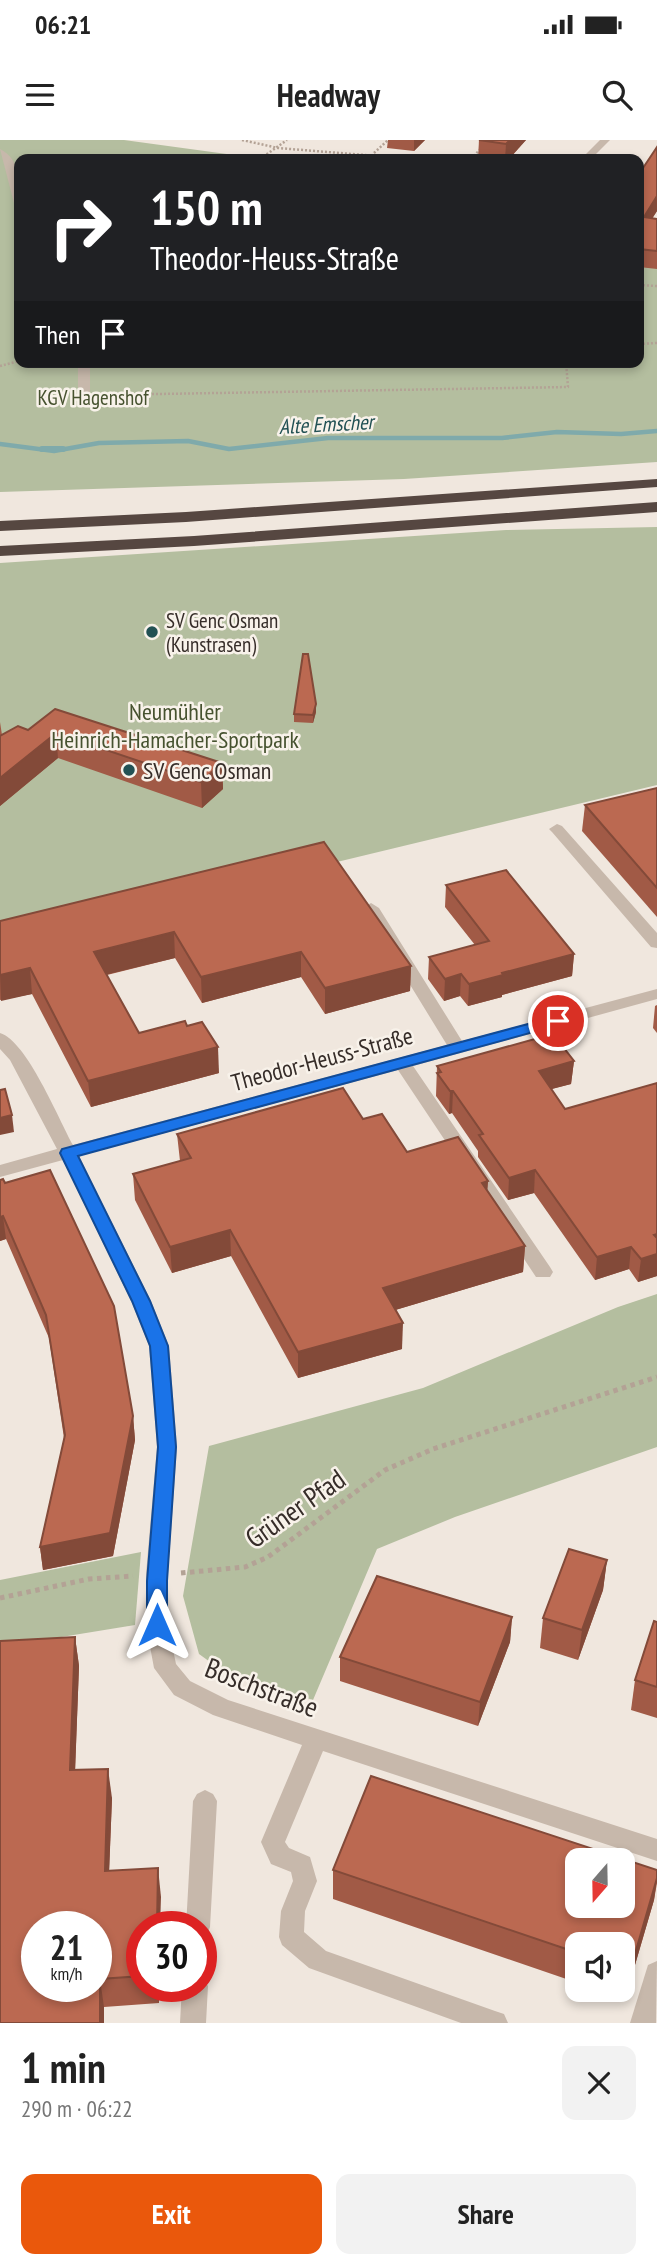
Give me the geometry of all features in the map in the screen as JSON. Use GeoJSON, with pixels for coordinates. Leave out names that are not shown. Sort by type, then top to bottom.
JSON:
{"type":"FeatureCollection","features":[{"type":"Feature","properties":{"kind":"highway"},"geometry":{"type":"LineString","coordinates":[[0,526],[200,516],[657,483]]}},
{"type":"Feature","properties":{"kind":"highway"},"geometry":{"type":"LineString","coordinates":[[0,551],[208,540],[657,507]]}},
{"type":"Feature","properties":{"kind":"street"},"geometry":{"type":"LineString","coordinates":[[591,154],[605,140]]}},
{"type":"Feature","properties":{"kind":"street"},"geometry":{"type":"LineString","coordinates":[[0,152],[10,161],[14,180]]}},
{"type":"Feature","properties":{"kind":"street"},"geometry":{"type":"LineString","coordinates":[[84,368],[84,394]]}},
{"type":"Feature","properties":{"kind":"street"},"geometry":{"type":"LineString","coordinates":[[557,829],[657,943]]}},
{"type":"Feature","properties":{"kind":"street"},"geometry":{"type":"LineString","coordinates":[[371,908],[458,1048]]}},
{"type":"Feature","properties":{"kind":"street","name":"Theodor-Heuss-Straße"},"geometry":{"type":"LineString","coordinates":[[0,1171],[657,994]]}},
{"type":"Feature","properties":{"kind":"street","name":"Boschstraße"},"geometry":{"type":"LineString","coordinates":[[0,1039],[17,1057],[68,1153],[141,1301],[159,1346],[167,1447],[157,1574],[157,1625],[165,1668],[182,1688],[221,1708],[657,1850]]}},
{"type":"Feature","properties":{"kind":"street"},"geometry":{"type":"LineString","coordinates":[[402,1063],[543,1272]]}},
{"type":"Feature","properties":{"kind":"street"},"geometry":{"type":"LineString","coordinates":[[316,1740],[273,1842],[280,1856],[301,1865],[305,1881],[293,1911],[291,1937],[318,1960],[495,2023]]}},
{"type":"Feature","properties":{"kind":"street"},"geometry":{"type":"LineString","coordinates":[[199,1911],[205,1801]]}},
{"type":"Feature","properties":{"kind":"street"},"geometry":{"type":"LineString","coordinates":[[643,2023],[657,1973]]}},
{"type":"Feature","properties":{"kind":"street"},"geometry":{"type":"LineString","coordinates":[[193,2023],[194,2002]]}},
{"type":"Feature","properties":{"kind":"path"},"geometry":{"type":"LineString","coordinates":[[242,140],[278,148],[374,154],[388,140]]}},
{"type":"Feature","properties":{"kind":"path"},"geometry":{"type":"LineString","coordinates":[[268,154],[287,140]]}},
{"type":"Feature","properties":{"kind":"path"},"geometry":{"type":"LineString","coordinates":[[476,154],[489,140]]}},
{"type":"Feature","properties":{"kind":"path"},"geometry":{"type":"LineString","coordinates":[[84,394],[568,387],[566,368]]}},
{"type":"Feature","properties":{"kind":"path","name":"Grüner Pfad"},"geometry":{"type":"LineString","coordinates":[[0,1598],[89,1579],[246,1567],[268,1557],[385,1470],[433,1449],[657,1377]]}},
{"type":"Feature","properties":{"kind":"green space","name":"KGV Hagenshof"},"geometry":{"type":"Polygon","coordinates":[[[0,140],[124,140],[226,154],[14,154],[14,368],[644,368],[644,238],[657,239],[657,462],[404,479],[0,492],[0,140]]]}},
{"type":"Feature","properties":{"kind":"green space","name":"Neumühler Heinrich-Hamacher-Sportpark"},"geometry":{"type":"Polygon","coordinates":[[[657,527],[657,785],[0,943],[0,563],[506,530],[657,527]]]}},
{"type":"Feature","properties":{"kind":"green space"},"geometry":{"type":"Polygon","coordinates":[[[657,1294],[657,1447],[455,1517],[377,1549],[313,1700],[224,1672],[199,1654],[183,1596],[209,1446],[423,1388],[618,1307],[657,1294]]]}},
{"type":"Feature","properties":{"kind":"green space"},"geometry":{"type":"Polygon","coordinates":[[[141,1552],[135,1625],[0,1647],[0,1580],[141,1552]]]}},
{"type":"Feature","properties":{"kind":"building"},"geometry":{"type":"Polygon","coordinates":[[[479,140],[510,140],[506,144],[479,140]]]}},
{"type":"Feature","properties":{"kind":"building"},"geometry":{"type":"Polygon","coordinates":[[[657,147],[657,196],[644,217],[644,166],[657,147]]]}},
{"type":"Feature","properties":{"kind":"building"},"geometry":{"type":"Polygon","coordinates":[[[644,217],[657,219],[657,251],[644,250],[644,217]]]}},
{"type":"Feature","properties":{"kind":"building"},"geometry":{"type":"Polygon","coordinates":[[[303,654],[308,654],[316,704],[313,715],[294,714],[303,654]]]}},
{"type":"Feature","properties":{"kind":"building"},"geometry":{"type":"Polygon","coordinates":[[[55,709],[222,763],[201,782],[56,733],[0,778],[0,736],[18,726],[28,730],[55,709]]]}},
{"type":"Feature","properties":{"kind":"building"},"geometry":{"type":"Polygon","coordinates":[[[657,788],[657,888],[585,805],[657,788]]]}},
{"type":"Feature","properties":{"kind":"building"},"geometry":{"type":"Polygon","coordinates":[[[324,842],[411,966],[325,988],[301,952],[201,977],[174,932],[94,952],[139,1033],[185,1021],[187,1026],[202,1022],[218,1047],[88,1081],[30,968],[0,975],[0,921],[324,842]]]}},
{"type":"Feature","properties":{"kind":"building"},"geometry":{"type":"Polygon","coordinates":[[[506,870],[574,954],[469,984],[461,974],[445,979],[429,957],[489,941],[446,885],[506,870]]]}},
{"type":"Feature","properties":{"kind":"building"},"geometry":{"type":"Polygon","coordinates":[[[553,1034],[574,1061],[539,1071],[565,1109],[657,1083],[657,1234],[654,1235],[657,1238],[657,1254],[641,1259],[631,1247],[597,1257],[535,1170],[509,1178],[479,1135],[483,1134],[437,1073],[441,1072],[437,1066],[553,1034]]]}},
{"type":"Feature","properties":{"kind":"building"},"geometry":{"type":"Polygon","coordinates":[[[343,1088],[363,1119],[382,1114],[407,1152],[458,1137],[488,1181],[482,1183],[525,1246],[383,1288],[403,1323],[298,1352],[230,1230],[170,1247],[133,1174],[191,1158],[177,1134],[343,1088]]]}},
{"type":"Feature","properties":{"kind":"building"},"geometry":{"type":"Polygon","coordinates":[[[5,1089],[12,1115],[0,1118],[0,1090],[5,1089]]]}},
{"type":"Feature","properties":{"kind":"building"},"geometry":{"type":"Polygon","coordinates":[[[50,1170],[114,1306],[133,1416],[110,1533],[40,1547],[65,1435],[46,1315],[3,1216],[0,1217],[0,1180],[3,1179],[5,1183],[50,1170]]]}},
{"type":"Feature","properties":{"kind":"building"},"geometry":{"type":"Polygon","coordinates":[[[569,1549],[607,1560],[582,1630],[543,1618],[569,1549]]]}},
{"type":"Feature","properties":{"kind":"building"},"geometry":{"type":"Polygon","coordinates":[[[377,1576],[512,1617],[480,1702],[340,1657],[377,1576]]]}},
{"type":"Feature","properties":{"kind":"building"},"geometry":{"type":"Polygon","coordinates":[[[654,1621],[657,1622],[657,1687],[635,1680],[654,1621]]]}},
{"type":"Feature","properties":{"kind":"building"},"geometry":{"type":"Polygon","coordinates":[[[75,1637],[70,1770],[108,1769],[105,1871],[158,1868],[157,1911],[126,1911],[126,1977],[112,1978],[112,1911],[21,1911],[21,2002],[100,2002],[100,2023],[0,2023],[0,1641],[75,1637]]]}},
{"type":"Feature","properties":{"kind":"building"},"geometry":{"type":"Polygon","coordinates":[[[371,1776],[590,1848],[565,1848],[565,1918],[635,1918],[635,1863],[657,1870],[635,1954],[635,1932],[565,1932],[565,1949],[333,1870],[371,1776]]]}},
{"type":"Feature","properties":{"kind":"waterway","name":"Alte Emscher"},"geometry":{"type":"LineString","coordinates":[[0,444],[54,451],[99,443],[188,441],[229,449],[328,438],[502,438],[557,432],[621,434],[657,431]]}},
{"type":"Feature","properties":{"kind":"waterway","name":"Alte Emscher"},"geometry":{"type":"LineString","coordinates":[[42,449],[63,449]]}},
{"type":"Feature","properties":{"kind":"place","name":"SV Genc Osman (Kunstrasen)"},"geometry":{"type":"Point","coordinates":[152,632]}},
{"type":"Feature","properties":{"kind":"place","name":"SV Genc Osman"},"geometry":{"type":"Point","coordinates":[129,770]}},
{"type":"Feature","properties":{"kind":"route"},"geometry":{"type":"LineString","coordinates":[[157,1625],[157,1581],[167,1447],[159,1346],[141,1301],[68,1153],[558,1021]]}}]}
